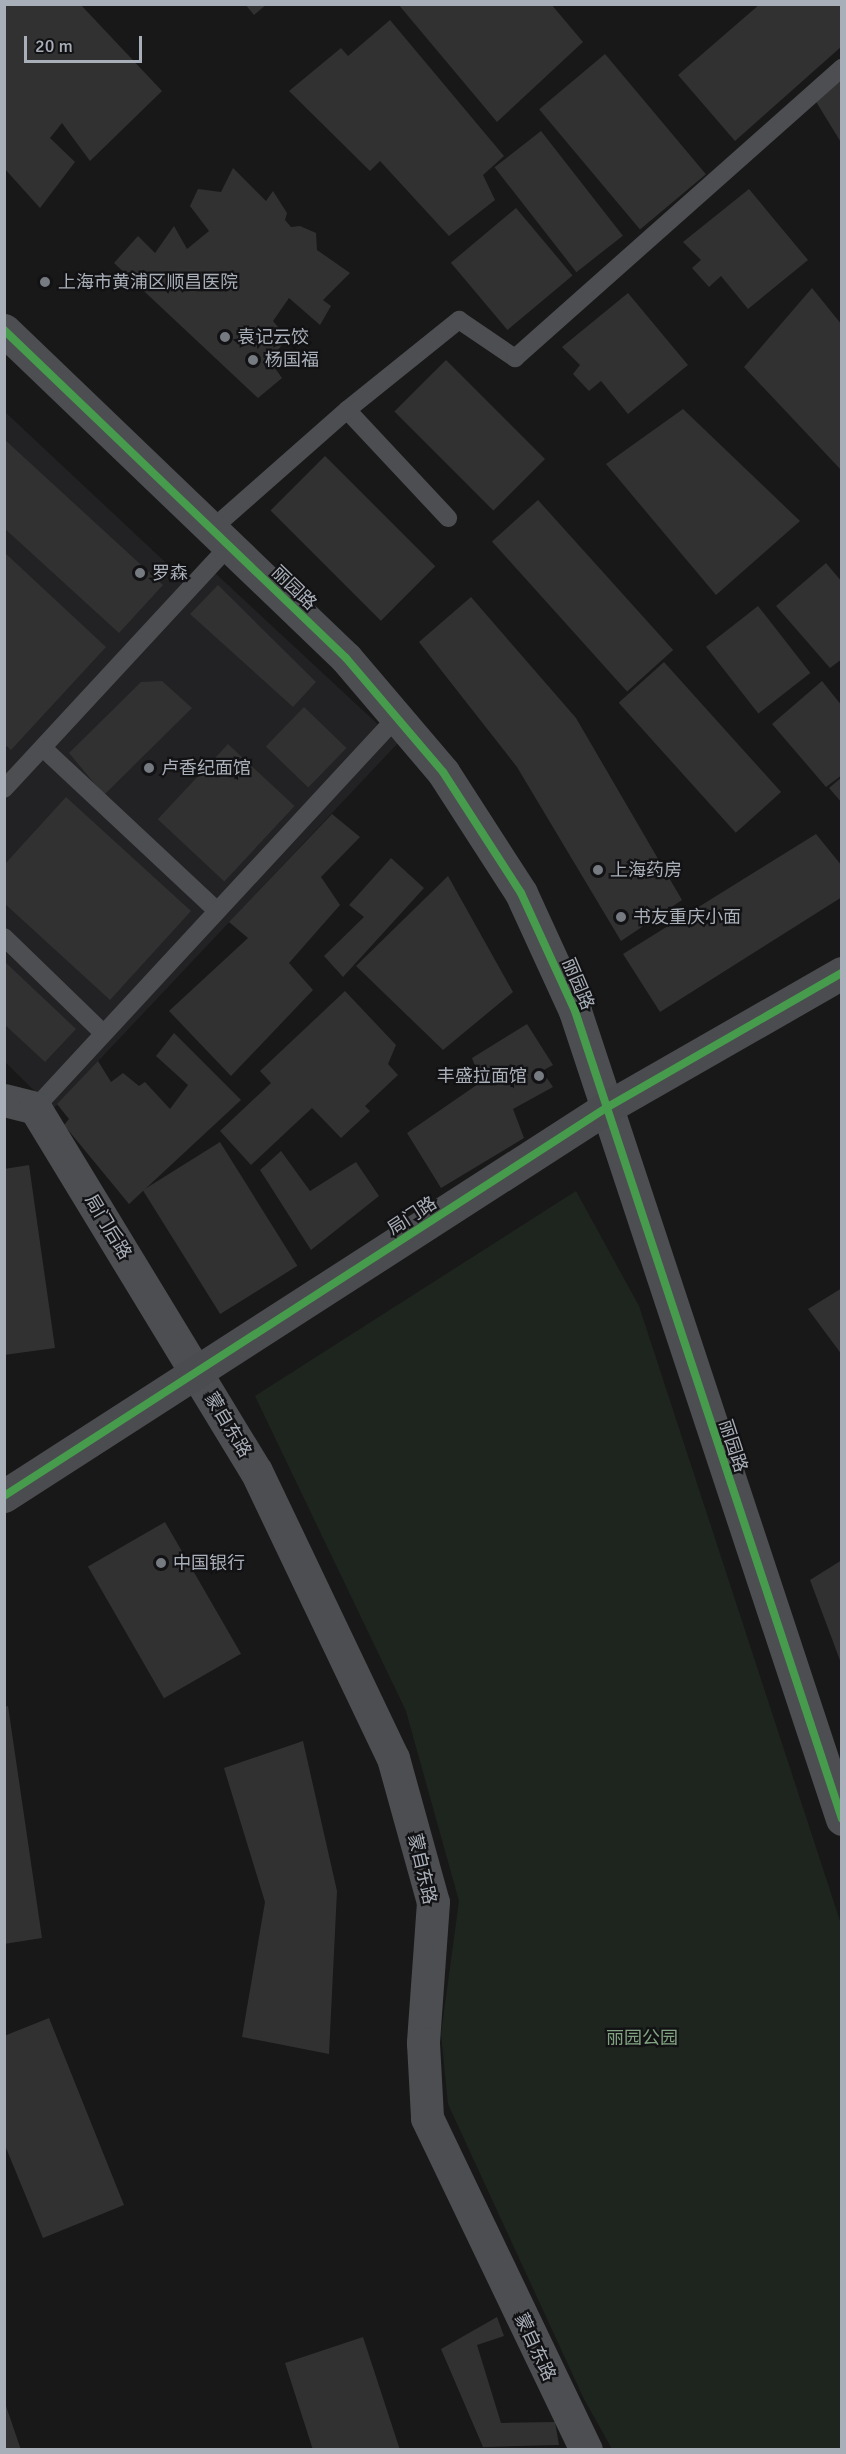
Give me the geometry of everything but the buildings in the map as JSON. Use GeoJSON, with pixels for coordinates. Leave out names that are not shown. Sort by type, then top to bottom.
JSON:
{"type":"FeatureCollection","features":[{"type":"Feature","properties":{"kind":"street","name":"丽园路"},"geometry":{"type":"LineString","coordinates":[[4,330],[346,658],[443,772],[520,893],[575,1011],[842,1819]]}},
{"type":"Feature","properties":{"kind":"street","name":"局门路"},"geometry":{"type":"LineString","coordinates":[[4,1496],[606,1108],[842,973]]}},
{"type":"Feature","properties":{"kind":"street"},"geometry":{"type":"LineString","coordinates":[[4,1100],[35,1108]]}},
{"type":"Feature","properties":{"kind":"street","name":"局门后路"},"geometry":{"type":"LineString","coordinates":[[35,1108],[197,1373]]}},
{"type":"Feature","properties":{"kind":"street","name":"蒙自东路"},"geometry":{"type":"LineString","coordinates":[[197,1373],[256,1471],[393,1758],[433,1902],[423,2043],[427,2118],[586,2450]]}},
{"type":"Feature","properties":{"kind":"lane"},"geometry":{"type":"LineString","coordinates":[[4,789],[43,748],[221,538],[347,410],[459,320],[515,358],[842,68]]}},
{"type":"Feature","properties":{"kind":"lane"},"geometry":{"type":"LineString","coordinates":[[347,410],[448,518]]}},
{"type":"Feature","properties":{"kind":"lane"},"geometry":{"type":"LineString","coordinates":[[35,1108],[102,1032],[396,718]]}},
{"type":"Feature","properties":{"kind":"lane"},"geometry":{"type":"LineString","coordinates":[[43,748],[216,910]]}},
{"type":"Feature","properties":{"kind":"lane"},"geometry":{"type":"LineString","coordinates":[[4,937],[102,1032]]}},
{"type":"Feature","properties":{"kind":"shaded area"},"geometry":{"type":"Polygon","coordinates":[[[4,411],[196,591],[214,572],[398,743],[53,1109],[5,1062],[4,411]]]}},
{"type":"Feature","properties":{"kind":"green space","name":"丽园公园"},"geometry":{"type":"Polygon","coordinates":[[[576,1191],[639,1306],[841,1924],[841,2449],[612,2449],[584,2399],[448,2104],[441,2034],[459,1901],[406,1711],[255,1396],[576,1191]]]}},
{"type":"Feature","properties":{"kind":"cycle path"},"geometry":{"type":"LineString","coordinates":[[4,330],[346,658],[443,772],[521,893],[575,1011],[842,1819]]}},
{"type":"Feature","properties":{"kind":"cycle path"},"geometry":{"type":"LineString","coordinates":[[4,1496],[606,1108],[842,973]]}},
{"type":"Feature","properties":{"kind":"place","name":"上海市黄浦区顺昌医院"},"geometry":{"type":"Point","coordinates":[45,282]}},
{"type":"Feature","properties":{"kind":"place","name":"袁记云饺"},"geometry":{"type":"Point","coordinates":[225,337]}},
{"type":"Feature","properties":{"kind":"place","name":"杨国福"},"geometry":{"type":"Point","coordinates":[253,360]}},
{"type":"Feature","properties":{"kind":"place","name":"罗森"},"geometry":{"type":"Point","coordinates":[140,573]}},
{"type":"Feature","properties":{"kind":"place","name":"卢香纪面馆"},"geometry":{"type":"Point","coordinates":[149,768]}},
{"type":"Feature","properties":{"kind":"place","name":"上海药房"},"geometry":{"type":"Point","coordinates":[598,870]}},
{"type":"Feature","properties":{"kind":"place","name":"书友重庆小面"},"geometry":{"type":"Point","coordinates":[621,917]}},
{"type":"Feature","properties":{"kind":"place","name":"丰盛拉面馆"},"geometry":{"type":"Point","coordinates":[539,1076]}},
{"type":"Feature","properties":{"kind":"place","name":"中国银行"},"geometry":{"type":"Point","coordinates":[161,1563]}}]}
